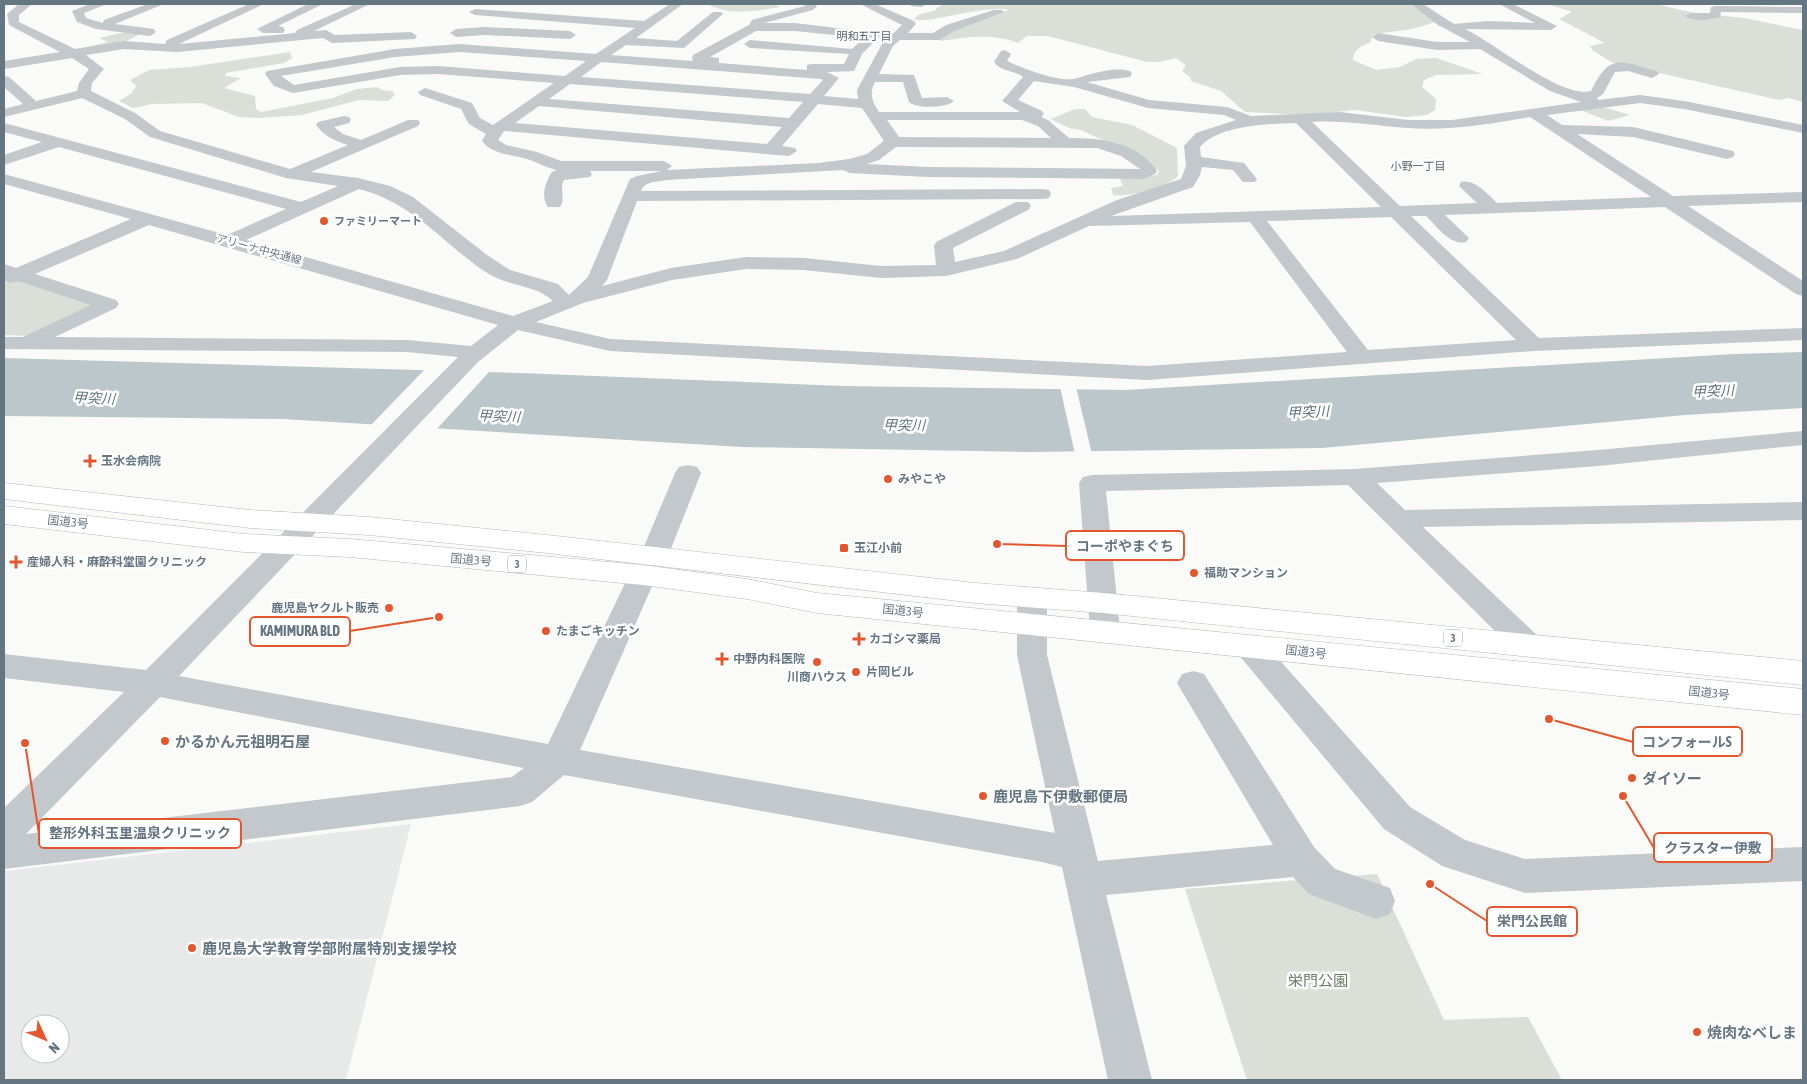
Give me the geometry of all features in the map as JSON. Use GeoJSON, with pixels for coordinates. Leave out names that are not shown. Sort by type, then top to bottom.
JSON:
{"type":"FeatureCollection","features":[{"type":"Feature","properties":{"kind":"highway","name":"国道3号"},"geometry":{"type":"LineString","coordinates":[[4,491],[250,519],[389,528],[649,565]]}},
{"type":"Feature","properties":{"kind":"highway","name":"国道3号"},"geometry":{"type":"LineString","coordinates":[[4,515],[228,541],[649,565],[975,593],[1032,611],[1528,645],[1803,673]]}},
{"type":"Feature","properties":{"kind":"highway","name":"国道3号"},"geometry":{"type":"LineString","coordinates":[[1104,616],[1249,646],[1803,702]]}},
{"type":"Feature","properties":{"kind":"street"},"geometry":{"type":"LineString","coordinates":[[101,4],[78,11],[81,20],[98,26],[136,27],[154,30],[124,45]]}},
{"type":"Feature","properties":{"kind":"street"},"geometry":{"type":"LineString","coordinates":[[98,26],[158,4]]}},
{"type":"Feature","properties":{"kind":"street"},"geometry":{"type":"LineString","coordinates":[[159,48],[258,4]]}},
{"type":"Feature","properties":{"kind":"street"},"geometry":{"type":"LineString","coordinates":[[317,4],[263,30],[301,34],[326,34],[332,39],[425,35],[424,69]]}},
{"type":"Feature","properties":{"kind":"street"},"geometry":{"type":"LineString","coordinates":[[4,65],[124,45],[159,48],[266,41],[301,34],[366,4]]}},
{"type":"Feature","properties":{"kind":"street"},"geometry":{"type":"LineString","coordinates":[[490,4],[446,30],[570,35]]}},
{"type":"Feature","properties":{"kind":"street"},"geometry":{"type":"LineString","coordinates":[[744,14],[758,23],[874,36],[856,52],[849,68],[844,70],[698,59],[758,23],[809,8],[810,4]]}},
{"type":"Feature","properties":{"kind":"street"},"geometry":{"type":"LineString","coordinates":[[915,4],[921,4]]}},
{"type":"Feature","properties":{"kind":"street"},"geometry":{"type":"LineString","coordinates":[[1416,4],[1496,55],[1555,88],[1598,103]]}},
{"type":"Feature","properties":{"kind":"street"},"geometry":{"type":"LineString","coordinates":[[1426,26],[1551,26],[1505,4]]}},
{"type":"Feature","properties":{"kind":"street"},"geometry":{"type":"LineString","coordinates":[[4,7],[24,5]]}},
{"type":"Feature","properties":{"kind":"street"},"geometry":{"type":"LineString","coordinates":[[24,5],[13,14],[13,23],[86,59],[97,69],[85,81],[84,93]]}},
{"type":"Feature","properties":{"kind":"street"},"geometry":{"type":"LineString","coordinates":[[652,7],[674,6]]}},
{"type":"Feature","properties":{"kind":"street"},"geometry":{"type":"LineString","coordinates":[[674,6],[497,129],[490,141],[559,166],[711,166],[713,173]]}},
{"type":"Feature","properties":{"kind":"street"},"geometry":{"type":"LineString","coordinates":[[623,41],[680,44],[723,14],[705,6]]}},
{"type":"Feature","properties":{"kind":"street"},"geometry":{"type":"LineString","coordinates":[[1691,16],[1716,16],[1715,9],[1803,10]]}},
{"type":"Feature","properties":{"kind":"street"},"geometry":{"type":"LineString","coordinates":[[826,152],[849,149],[870,142],[870,135],[860,103],[888,44],[910,24],[880,11],[864,10]]}},
{"type":"Feature","properties":{"kind":"street"},"geometry":{"type":"LineString","coordinates":[[896,36],[935,37],[950,28],[998,12]]}},
{"type":"Feature","properties":{"kind":"street"},"geometry":{"type":"LineString","coordinates":[[467,16],[647,24]]}},
{"type":"Feature","properties":{"kind":"street"},"geometry":{"type":"LineString","coordinates":[[810,29],[845,20]]}},
{"type":"Feature","properties":{"kind":"street"},"geometry":{"type":"LineString","coordinates":[[540,54],[593,21]]}},
{"type":"Feature","properties":{"kind":"street"},"geometry":{"type":"LineString","coordinates":[[1379,38],[1437,46],[1483,45]]}},
{"type":"Feature","properties":{"kind":"street"},"geometry":{"type":"LineString","coordinates":[[726,42],[856,52]]}},
{"type":"Feature","properties":{"kind":"street"},"geometry":{"type":"LineString","coordinates":[[771,149],[793,124],[814,99],[832,78],[823,75],[459,48],[424,50],[272,74],[279,83],[293,89],[424,69],[814,99],[860,103],[876,116],[889,133],[892,142]]}},
{"type":"Feature","properties":{"kind":"street"},"geometry":{"type":"LineString","coordinates":[[1005,54],[1000,62],[1024,71],[1031,77],[1075,83],[1148,104],[1227,111],[1249,121]]}},
{"type":"Feature","properties":{"kind":"street"},"geometry":{"type":"LineString","coordinates":[[1582,98],[1596,94],[1601,82],[1612,68],[1622,67],[1652,74]]}},
{"type":"Feature","properties":{"kind":"street"},"geometry":{"type":"LineString","coordinates":[[1075,83],[1082,78],[1125,74]]}},
{"type":"Feature","properties":{"kind":"street"},"geometry":{"type":"LineString","coordinates":[[462,103],[506,75]]}},
{"type":"Feature","properties":{"kind":"street"},"geometry":{"type":"LineString","coordinates":[[1031,77],[1009,101],[1037,114]]}},
{"type":"Feature","properties":{"kind":"street"},"geometry":{"type":"LineString","coordinates":[[871,78],[909,78],[916,102],[955,101]]}},
{"type":"Feature","properties":{"kind":"street"},"geometry":{"type":"LineString","coordinates":[[4,80],[33,106]]}},
{"type":"Feature","properties":{"kind":"street"},"geometry":{"type":"LineString","coordinates":[[954,85],[955,101],[960,116]]}},
{"type":"Feature","properties":{"kind":"street"},"geometry":{"type":"LineString","coordinates":[[424,92],[462,103],[467,106],[474,121],[479,126],[497,129],[802,151]]}},
{"type":"Feature","properties":{"kind":"street"},"geometry":{"type":"LineString","coordinates":[[4,113],[84,93],[130,116],[155,134],[292,175],[358,183],[384,190],[407,201],[480,259],[503,274],[551,288],[571,301]]}},
{"type":"Feature","properties":{"kind":"street"},"geometry":{"type":"LineString","coordinates":[[4,832],[153,683],[286,544],[472,355],[514,323],[571,301],[686,270],[746,262],[804,264],[881,272],[946,270],[1010,255],[1139,198],[1186,183],[1191,179],[1194,162],[1192,146],[1195,141],[1220,129],[1249,121],[1340,116],[1423,124],[1464,123],[1598,103],[1640,99],[1730,114],[1803,129]]}},
{"type":"Feature","properties":{"kind":"street"},"geometry":{"type":"LineString","coordinates":[[536,102],[793,124]]}},
{"type":"Feature","properties":{"kind":"street"},"geometry":{"type":"LineString","coordinates":[[1533,112],[1803,290]]}},
{"type":"Feature","properties":{"kind":"street"},"geometry":{"type":"LineString","coordinates":[[1715,128],[1730,114]]}},
{"type":"Feature","properties":{"kind":"street"},"geometry":{"type":"LineString","coordinates":[[876,116],[1032,118],[1043,123],[1064,142]]}},
{"type":"Feature","properties":{"kind":"street"},"geometry":{"type":"LineString","coordinates":[[1299,118],[1534,345]]}},
{"type":"Feature","properties":{"kind":"street"},"geometry":{"type":"LineString","coordinates":[[344,120],[323,125],[338,138],[388,150]]}},
{"type":"Feature","properties":{"kind":"street"},"geometry":{"type":"LineString","coordinates":[[292,175],[413,123]]}},
{"type":"Feature","properties":{"kind":"street"},"geometry":{"type":"LineString","coordinates":[[1431,138],[1442,130],[1467,127],[1464,123]]}},
{"type":"Feature","properties":{"kind":"street"},"geometry":{"type":"LineString","coordinates":[[4,127],[303,208]]}},
{"type":"Feature","properties":{"kind":"street"},"geometry":{"type":"LineString","coordinates":[[1559,130],[1633,132],[1727,154]]}},
{"type":"Feature","properties":{"kind":"street"},"geometry":{"type":"LineString","coordinates":[[4,160],[57,142]]}},
{"type":"Feature","properties":{"kind":"street"},"geometry":{"type":"LineString","coordinates":[[571,301],[597,280],[636,183],[647,178],[666,175],[836,166],[868,170],[927,172],[1143,174],[1149,171],[1147,166],[1140,161],[1106,145],[1064,142],[892,142],[873,157],[836,166]]}},
{"type":"Feature","properties":{"kind":"street"},"geometry":{"type":"LineString","coordinates":[[1194,162],[1238,166],[1249,179]]}},
{"type":"Feature","properties":{"kind":"street"},"geometry":{"type":"LineString","coordinates":[[554,203],[552,184],[558,175],[635,174],[647,178]]}},
{"type":"Feature","properties":{"kind":"street","name":"アリーナ中央通線"},"geometry":{"type":"LineString","coordinates":[[4,179],[514,323],[610,345],[1138,373],[1185,372],[1534,345],[1803,334]]}},
{"type":"Feature","properties":{"kind":"street"},"geometry":{"type":"LineString","coordinates":[[229,241],[358,183]]}},
{"type":"Feature","properties":{"kind":"street"},"geometry":{"type":"LineString","coordinates":[[1467,186],[1494,208]]}},
{"type":"Feature","properties":{"kind":"street"},"geometry":{"type":"LineString","coordinates":[[631,196],[1043,194]]}},
{"type":"Feature","properties":{"kind":"street"},"geometry":{"type":"LineString","coordinates":[[1088,221],[1255,217],[1803,197]]}},
{"type":"Feature","properties":{"kind":"street"},"geometry":{"type":"LineString","coordinates":[[946,270],[943,246],[1022,206]]}},
{"type":"Feature","properties":{"kind":"street"},"geometry":{"type":"LineString","coordinates":[[1431,211],[1460,238]]}},
{"type":"Feature","properties":{"kind":"street"},"geometry":{"type":"LineString","coordinates":[[1255,217],[1363,359]]}},
{"type":"Feature","properties":{"kind":"street"},"geometry":{"type":"LineString","coordinates":[[8,274],[147,218]]}},
{"type":"Feature","properties":{"kind":"street"},"geometry":{"type":"LineString","coordinates":[[1773,270],[1803,269]]}},
{"type":"Feature","properties":{"kind":"street"},"geometry":{"type":"LineString","coordinates":[[8,274],[109,304],[14,343]]}},
{"type":"Feature","properties":{"kind":"street"},"geometry":{"type":"LineString","coordinates":[[14,343],[407,346],[444,348],[472,355]]}},
{"type":"Feature","properties":{"kind":"street"},"geometry":{"type":"LineString","coordinates":[[1104,616],[1092,483],[1355,477],[1598,458],[1803,438]]}},
{"type":"Feature","properties":{"kind":"street"},"geometry":{"type":"LineString","coordinates":[[4,852],[520,790],[558,760],[649,565],[688,472]]}},
{"type":"Feature","properties":{"kind":"street"},"geometry":{"type":"LineString","coordinates":[[1355,477],[1528,645]]}},
{"type":"Feature","properties":{"kind":"street"},"geometry":{"type":"LineString","coordinates":[[1401,520],[1803,511]]}},
{"type":"Feature","properties":{"kind":"street"},"geometry":{"type":"LineString","coordinates":[[1032,611],[1032,655],[1130,1080]]}},
{"type":"Feature","properties":{"kind":"street"},"geometry":{"type":"LineString","coordinates":[[1249,646],[1397,818],[1455,854],[1525,876],[1803,864]]}},
{"type":"Feature","properties":{"kind":"street"},"geometry":{"type":"LineString","coordinates":[[4,666],[153,683],[558,760],[1042,846],[1082,868],[1301,859]]}},
{"type":"Feature","properties":{"kind":"street"},"geometry":{"type":"LineString","coordinates":[[1194,683],[1301,859],[1322,882],[1376,901]]}},
{"type":"Feature","properties":{"kind":"shaded area","name":"鹿児島大学教育学部附属特別支援学校"},"geometry":{"type":"Polygon","coordinates":[[[411,824],[346,1080],[4,1080],[5,871],[411,824]]]}},
{"type":"Feature","properties":{"kind":"green space"},"geometry":{"type":"Polygon","coordinates":[[[707,4],[775,4],[780,7],[753,11],[734,11],[716,8],[707,4]]]}},
{"type":"Feature","properties":{"kind":"green space"},"geometry":{"type":"Polygon","coordinates":[[[945,4],[1409,4],[1423,11],[1436,22],[1412,29],[1375,34],[1371,42],[1356,51],[1353,60],[1376,70],[1400,67],[1416,59],[1436,58],[1483,74],[1436,75],[1424,80],[1422,87],[1436,99],[1435,110],[1427,115],[1406,117],[1355,110],[1305,115],[1245,112],[1221,91],[1191,81],[1191,78],[1182,71],[1186,65],[1176,58],[1160,62],[1147,62],[1048,36],[1027,36],[1018,43],[989,37],[970,37],[941,41],[937,38],[952,29],[1009,10],[985,10],[930,19],[914,19],[918,15],[936,10],[936,8],[945,4]]]}},
{"type":"Feature","properties":{"kind":"green space"},"geometry":{"type":"Polygon","coordinates":[[[1548,4],[1655,4],[1695,13],[1744,18],[1803,30],[1803,102],[1788,98],[1779,100],[1611,62],[1592,50],[1590,46],[1605,43],[1559,19],[1572,12],[1548,4]]]}},
{"type":"Feature","properties":{"kind":"green space"},"geometry":{"type":"Polygon","coordinates":[[[134,30],[141,34],[120,44],[75,50],[108,42],[99,38],[134,30]]]}},
{"type":"Feature","properties":{"kind":"green space"},"geometry":{"type":"Polygon","coordinates":[[[290,52],[292,58],[284,63],[226,73],[225,76],[241,78],[224,88],[255,96],[256,109],[261,112],[333,98],[357,89],[377,87],[382,90],[392,91],[395,95],[388,101],[359,100],[302,115],[259,118],[239,117],[202,103],[152,104],[133,108],[119,101],[132,93],[136,86],[130,80],[149,70],[190,67],[290,52]]]}},
{"type":"Feature","properties":{"kind":"green space"},"geometry":{"type":"Polygon","coordinates":[[[1603,107],[1630,115],[1608,121],[1580,110],[1603,107]]]}},
{"type":"Feature","properties":{"kind":"green space"},"geometry":{"type":"Polygon","coordinates":[[[1075,109],[1085,109],[1092,117],[1132,125],[1177,148],[1178,176],[1165,184],[1147,191],[1127,195],[1113,195],[1111,188],[1123,186],[1120,179],[1157,175],[1159,171],[1139,157],[1081,130],[1069,128],[1051,119],[1075,109]]]}},
{"type":"Feature","properties":{"kind":"green space"},"geometry":{"type":"Polygon","coordinates":[[[21,279],[96,303],[32,336],[4,335],[4,283],[21,279]]]}},
{"type":"Feature","properties":{"kind":"green space","name":"栄門公園"},"geometry":{"type":"Polygon","coordinates":[[[1377,874],[1444,1020],[1528,1017],[1562,1080],[1247,1080],[1185,889],[1377,874]]]}},
{"type":"Feature","properties":{"kind":"water","name":"甲突川"},"geometry":{"type":"Polygon","coordinates":[[[1803,352],[1803,408],[1685,415],[1322,448],[1029,452],[742,447],[283,419],[4,416],[4,358],[520,373],[842,386],[1125,390],[1735,354],[1803,352]]]}},
{"type":"Feature","properties":{"kind":"pier"},"geometry":{"type":"Polygon","coordinates":[[[426,368],[491,370],[435,431],[369,427],[426,368]]]}},
{"type":"Feature","properties":{"kind":"pier"},"geometry":{"type":"Polygon","coordinates":[[[1060,387],[1076,387],[1092,454],[1075,454],[1060,387]]]}},
{"type":"Feature","properties":{"kind":"place","name":"ファミリーマート"},"geometry":{"type":"Point","coordinates":[324,221]}},
{"type":"Feature","properties":{"kind":"place","name":"玉水会病院"},"geometry":{"type":"Point","coordinates":[90,461]}},
{"type":"Feature","properties":{"kind":"place","name":"みやこや"},"geometry":{"type":"Point","coordinates":[888,479]}},
{"type":"Feature","properties":{"kind":"place","name":"コーポやまぐち"},"geometry":{"type":"Point","coordinates":[997,544]}},
{"type":"Feature","properties":{"kind":"place","name":"玉江小前"},"geometry":{"type":"Point","coordinates":[844,548]}},
{"type":"Feature","properties":{"kind":"place","name":"産婦人科・麻酔科堂園クリニック"},"geometry":{"type":"Point","coordinates":[16,562]}},
{"type":"Feature","properties":{"kind":"place","name":"福助マンション"},"geometry":{"type":"Point","coordinates":[1194,573]}},
{"type":"Feature","properties":{"kind":"place","name":"鹿児島ヤクルト販売"},"geometry":{"type":"Point","coordinates":[389,608]}},
{"type":"Feature","properties":{"kind":"place","name":"KAMIMURA BLD"},"geometry":{"type":"Point","coordinates":[439,617]}},
{"type":"Feature","properties":{"kind":"place","name":"たまごキッチン"},"geometry":{"type":"Point","coordinates":[546,631]}},
{"type":"Feature","properties":{"kind":"place","name":"カゴシマ薬局"},"geometry":{"type":"Point","coordinates":[859,639]}},
{"type":"Feature","properties":{"kind":"place","name":"中野内科医院"},"geometry":{"type":"Point","coordinates":[722,659]}},
{"type":"Feature","properties":{"kind":"place","name":"川商ハウス"},"geometry":{"type":"Point","coordinates":[817,662]}},
{"type":"Feature","properties":{"kind":"place","name":"片岡ビル"},"geometry":{"type":"Point","coordinates":[856,672]}},
{"type":"Feature","properties":{"kind":"place","name":"コンフォールS"},"geometry":{"type":"Point","coordinates":[1549,719]}},
{"type":"Feature","properties":{"kind":"place","name":"かるかん元祖明石屋"},"geometry":{"type":"Point","coordinates":[165,741]}},
{"type":"Feature","properties":{"kind":"place","name":"整形外科玉里温泉クリニック"},"geometry":{"type":"Point","coordinates":[25,743]}},
{"type":"Feature","properties":{"kind":"place","name":"ダイソー"},"geometry":{"type":"Point","coordinates":[1632,778]}},
{"type":"Feature","properties":{"kind":"place","name":"鹿児島下伊敷郵便局"},"geometry":{"type":"Point","coordinates":[983,796]}},
{"type":"Feature","properties":{"kind":"place","name":"クラスター伊敷"},"geometry":{"type":"Point","coordinates":[1623,796]}},
{"type":"Feature","properties":{"kind":"place","name":"栄門公民館"},"geometry":{"type":"Point","coordinates":[1430,884]}},
{"type":"Feature","properties":{"kind":"place","name":"鹿児島大学教育学部附属特別支援学校"},"geometry":{"type":"Point","coordinates":[192,948]}},
{"type":"Feature","properties":{"kind":"place","name":"焼肉なべしま"},"geometry":{"type":"Point","coordinates":[1697,1032]}},
{"type":"Feature","properties":{"kind":"district","name":"明和五丁目"},"geometry":{"type":"Point","coordinates":[864,36]}},
{"type":"Feature","properties":{"kind":"district","name":"小野一丁目"},"geometry":{"type":"Point","coordinates":[1418,166]}}]}
